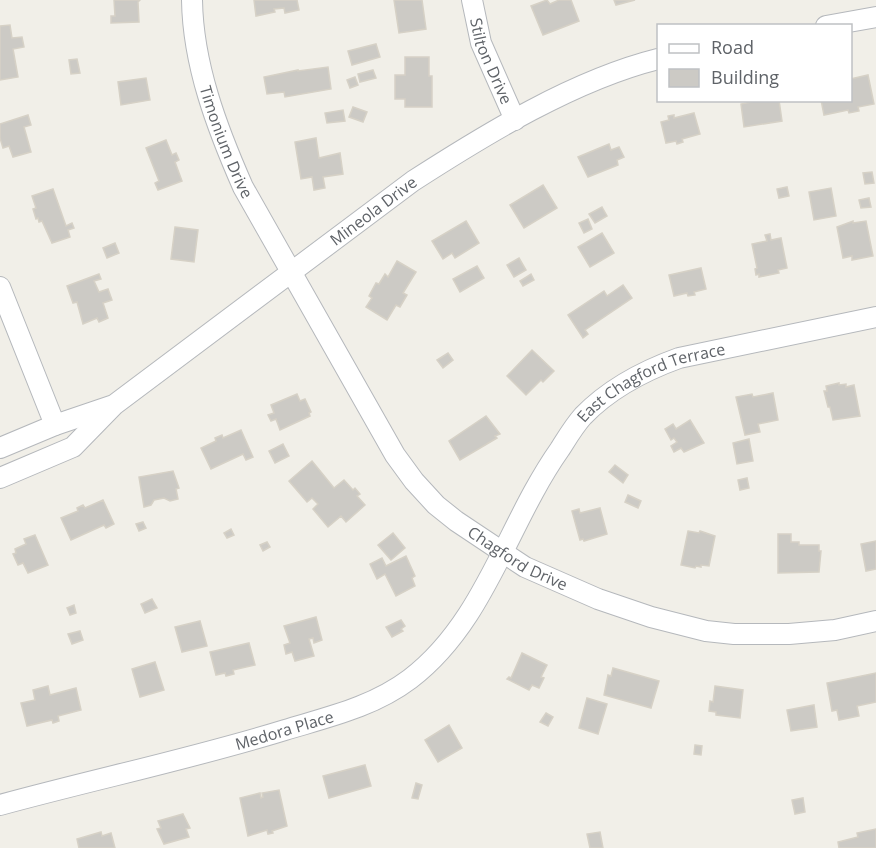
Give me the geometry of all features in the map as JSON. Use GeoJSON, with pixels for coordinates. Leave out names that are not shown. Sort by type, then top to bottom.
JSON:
{"type":"FeatureCollection","features":[{"type":"Feature","properties":{"kind":"street","name":"Timonium Drive"},"geometry":{"type":"LineString","coordinates":[[192,0],[199,58],[210,104],[227,151],[243,187],[291,273]]}},
{"type":"Feature","properties":{"kind":"street","name":"Stilton Drive"},"geometry":{"type":"LineString","coordinates":[[472,0],[481,43],[515,120]]}},
{"type":"Feature","properties":{"kind":"street"},"geometry":{"type":"LineString","coordinates":[[837,24],[876,17]]}},
{"type":"Feature","properties":{"kind":"street","name":"Mineola Drive"},"geometry":{"type":"LineString","coordinates":[[0,478],[74,447],[114,405],[413,182],[462,149],[566,93],[622,70],[657,59]]}},
{"type":"Feature","properties":{"kind":"street","name":"Chagford Drive"},"geometry":{"type":"LineString","coordinates":[[291,273],[395,455],[414,481],[436,505],[456,522],[535,572],[598,599],[651,617],[706,631],[789,634],[835,630],[876,621]]}},
{"type":"Feature","properties":{"kind":"street"},"geometry":{"type":"LineString","coordinates":[[0,286],[55,425]]}},
{"type":"Feature","properties":{"kind":"street","name":"East Chagford Terrace"},"geometry":{"type":"LineString","coordinates":[[504,553],[523,510],[539,482],[582,417],[627,381],[679,358],[876,317]]}},
{"type":"Feature","properties":{"kind":"street","name":"Mineola Drive"},"geometry":{"type":"LineString","coordinates":[[0,448],[55,425],[114,405]]}},
{"type":"Feature","properties":{"kind":"street","name":"Medora Place"},"geometry":{"type":"LineString","coordinates":[[0,805],[249,741],[354,710],[383,697],[410,680],[450,640],[478,599],[504,553]]}},
{"type":"Feature","properties":{"kind":"building"},"geometry":{"type":"Polygon","coordinates":[[[114,0],[140,0],[138,2],[139,22],[111,23],[111,16],[115,16],[114,0]]]}},
{"type":"Feature","properties":{"kind":"building"},"geometry":{"type":"Polygon","coordinates":[[[254,0],[297,0],[299,10],[285,13],[284,8],[274,9],[275,12],[256,16],[254,0]]]}},
{"type":"Feature","properties":{"kind":"building"},"geometry":{"type":"Polygon","coordinates":[[[394,0],[422,0],[426,29],[399,33],[394,0]]]}},
{"type":"Feature","properties":{"kind":"building"},"geometry":{"type":"Polygon","coordinates":[[[547,0],[550,4],[559,0],[571,0],[579,21],[543,35],[531,6],[547,0]]]}},
{"type":"Feature","properties":{"kind":"building"},"geometry":{"type":"Polygon","coordinates":[[[614,0],[635,0],[616,5],[614,0]]]}},
{"type":"Feature","properties":{"kind":"building"},"geometry":{"type":"Polygon","coordinates":[[[10,25],[12,38],[22,37],[24,47],[13,49],[18,77],[0,80],[0,26],[10,25]]]}},
{"type":"Feature","properties":{"kind":"building"},"geometry":{"type":"Polygon","coordinates":[[[376,44],[380,57],[352,65],[348,51],[376,44]]]}},
{"type":"Feature","properties":{"kind":"building"},"geometry":{"type":"Polygon","coordinates":[[[405,57],[429,57],[429,76],[432,76],[432,107],[405,107],[405,99],[395,99],[395,75],[405,75],[405,57]]]}},
{"type":"Feature","properties":{"kind":"building"},"geometry":{"type":"Polygon","coordinates":[[[77,59],[80,73],[71,74],[69,60],[77,59]]]}},
{"type":"Feature","properties":{"kind":"building"},"geometry":{"type":"Polygon","coordinates":[[[328,67],[331,89],[285,97],[284,92],[267,94],[264,77],[328,67]]]}},
{"type":"Feature","properties":{"kind":"building"},"geometry":{"type":"Polygon","coordinates":[[[373,70],[376,78],[360,82],[358,74],[373,70]]]}},
{"type":"Feature","properties":{"kind":"building"},"geometry":{"type":"Polygon","coordinates":[[[868,75],[874,104],[858,107],[859,111],[849,113],[848,110],[824,115],[821,102],[852,102],[852,79],[868,75]]]}},
{"type":"Feature","properties":{"kind":"building"},"geometry":{"type":"Polygon","coordinates":[[[355,77],[358,85],[350,88],[347,80],[355,77]]]}},
{"type":"Feature","properties":{"kind":"building"},"geometry":{"type":"Polygon","coordinates":[[[146,78],[150,100],[121,105],[118,82],[146,78]]]}},
{"type":"Feature","properties":{"kind":"building"},"geometry":{"type":"Polygon","coordinates":[[[779,102],[782,121],[744,127],[741,104],[779,102]]]}},
{"type":"Feature","properties":{"kind":"building"},"geometry":{"type":"Polygon","coordinates":[[[353,107],[367,112],[363,122],[349,117],[353,107]]]}},
{"type":"Feature","properties":{"kind":"building"},"geometry":{"type":"Polygon","coordinates":[[[343,110],[345,121],[327,123],[325,113],[343,110]]]}},
{"type":"Feature","properties":{"kind":"building"},"geometry":{"type":"Polygon","coordinates":[[[694,113],[700,134],[682,139],[683,142],[677,144],[676,141],[666,143],[661,122],[669,120],[668,116],[674,115],[674,118],[694,113]]]}},
{"type":"Feature","properties":{"kind":"building"},"geometry":{"type":"Polygon","coordinates":[[[28,115],[31,125],[24,127],[31,152],[13,157],[9,146],[3,148],[0,124],[28,115]]]}},
{"type":"Feature","properties":{"kind":"building"},"geometry":{"type":"Polygon","coordinates":[[[316,138],[319,158],[340,153],[343,174],[323,177],[325,188],[314,190],[312,177],[301,179],[295,142],[316,138]]]}},
{"type":"Feature","properties":{"kind":"building"},"geometry":{"type":"Polygon","coordinates":[[[166,140],[172,155],[176,153],[179,160],[175,162],[182,181],[158,190],[155,183],[159,181],[146,148],[166,140]]]}},
{"type":"Feature","properties":{"kind":"building"},"geometry":{"type":"Polygon","coordinates":[[[609,144],[611,150],[619,147],[624,157],[617,160],[618,165],[588,177],[578,157],[609,144]]]}},
{"type":"Feature","properties":{"kind":"building"},"geometry":{"type":"Polygon","coordinates":[[[872,172],[874,183],[865,184],[863,173],[872,172]]]}},
{"type":"Feature","properties":{"kind":"building"},"geometry":{"type":"Polygon","coordinates":[[[543,185],[557,208],[524,228],[510,205],[543,185]]]}},
{"type":"Feature","properties":{"kind":"building"},"geometry":{"type":"Polygon","coordinates":[[[787,187],[789,196],[779,198],[777,189],[787,187]]]}},
{"type":"Feature","properties":{"kind":"building"},"geometry":{"type":"Polygon","coordinates":[[[831,188],[836,216],[814,220],[809,192],[831,188]]]}},
{"type":"Feature","properties":{"kind":"building"},"geometry":{"type":"Polygon","coordinates":[[[53,189],[66,226],[72,223],[74,228],[68,230],[70,237],[52,243],[42,221],[39,222],[38,218],[36,219],[33,209],[36,208],[32,196],[53,189]]]}},
{"type":"Feature","properties":{"kind":"building"},"geometry":{"type":"Polygon","coordinates":[[[869,198],[871,207],[861,208],[859,200],[869,198]]]}},
{"type":"Feature","properties":{"kind":"building"},"geometry":{"type":"Polygon","coordinates":[[[602,207],[607,216],[595,223],[589,214],[602,207]]]}},
{"type":"Feature","properties":{"kind":"building"},"geometry":{"type":"Polygon","coordinates":[[[588,219],[592,229],[584,233],[579,223],[588,219]]]}},
{"type":"Feature","properties":{"kind":"building"},"geometry":{"type":"Polygon","coordinates":[[[466,221],[479,243],[455,258],[452,253],[443,259],[432,241],[466,221]]]}},
{"type":"Feature","properties":{"kind":"building"},"geometry":{"type":"Polygon","coordinates":[[[853,221],[853,223],[866,221],[873,256],[852,260],[852,256],[843,258],[837,227],[853,221]]]}},
{"type":"Feature","properties":{"kind":"building"},"geometry":{"type":"Polygon","coordinates":[[[175,227],[198,230],[194,262],[171,259],[175,227]]]}},
{"type":"Feature","properties":{"kind":"building"},"geometry":{"type":"Polygon","coordinates":[[[602,233],[614,253],[590,267],[578,247],[602,233]]]}},
{"type":"Feature","properties":{"kind":"building"},"geometry":{"type":"Polygon","coordinates":[[[770,234],[771,240],[781,238],[787,268],[778,270],[779,273],[759,277],[759,274],[756,275],[755,269],[757,268],[752,244],[767,241],[765,235],[770,234]]]}},
{"type":"Feature","properties":{"kind":"building"},"geometry":{"type":"Polygon","coordinates":[[[115,243],[119,253],[107,258],[103,248],[115,243]]]}},
{"type":"Feature","properties":{"kind":"building"},"geometry":{"type":"Polygon","coordinates":[[[519,258],[526,270],[514,277],[507,265],[519,258]]]}},
{"type":"Feature","properties":{"kind":"building"},"geometry":{"type":"Polygon","coordinates":[[[397,261],[416,272],[403,293],[407,295],[400,307],[396,305],[387,320],[366,307],[372,298],[369,296],[376,283],[379,284],[385,274],[388,277],[397,261]]]}},
{"type":"Feature","properties":{"kind":"building"},"geometry":{"type":"Polygon","coordinates":[[[477,266],[484,278],[460,292],[453,279],[477,266]]]}},
{"type":"Feature","properties":{"kind":"building"},"geometry":{"type":"Polygon","coordinates":[[[701,268],[706,289],[694,292],[695,295],[688,296],[687,293],[674,296],[669,275],[701,268]]]}},
{"type":"Feature","properties":{"kind":"building"},"geometry":{"type":"Polygon","coordinates":[[[99,274],[101,279],[94,281],[99,292],[108,289],[112,300],[103,303],[108,318],[99,322],[97,318],[83,324],[77,302],[73,303],[67,286],[99,274]]]}},
{"type":"Feature","properties":{"kind":"building"},"geometry":{"type":"Polygon","coordinates":[[[531,274],[534,280],[523,286],[520,281],[531,274]]]}},
{"type":"Feature","properties":{"kind":"building"},"geometry":{"type":"Polygon","coordinates":[[[623,285],[632,298],[585,330],[588,334],[583,338],[568,315],[604,291],[607,296],[623,285]]]}},
{"type":"Feature","properties":{"kind":"building"},"geometry":{"type":"Polygon","coordinates":[[[532,350],[554,371],[526,395],[507,376],[532,350]]]}},
{"type":"Feature","properties":{"kind":"building"},"geometry":{"type":"Polygon","coordinates":[[[448,353],[453,360],[443,368],[437,360],[448,353]]]}},
{"type":"Feature","properties":{"kind":"building"},"geometry":{"type":"Polygon","coordinates":[[[839,383],[839,385],[846,384],[846,387],[854,385],[860,416],[833,420],[824,391],[827,391],[826,386],[839,383]]]}},
{"type":"Feature","properties":{"kind":"building"},"geometry":{"type":"Polygon","coordinates":[[[773,393],[778,420],[758,424],[760,432],[745,435],[736,397],[752,394],[753,397],[773,393]]]}},
{"type":"Feature","properties":{"kind":"building"},"geometry":{"type":"Polygon","coordinates":[[[297,394],[300,401],[305,399],[311,412],[310,416],[280,430],[276,419],[271,421],[268,415],[274,413],[271,405],[297,394]]]}},
{"type":"Feature","properties":{"kind":"building"},"geometry":{"type":"Polygon","coordinates":[[[486,416],[500,434],[460,460],[449,441],[486,416]]]}},
{"type":"Feature","properties":{"kind":"building"},"geometry":{"type":"Polygon","coordinates":[[[690,420],[704,443],[684,452],[681,448],[674,452],[671,446],[677,442],[674,438],[671,440],[665,429],[673,424],[676,429],[690,420]]]}},
{"type":"Feature","properties":{"kind":"building"},"geometry":{"type":"Polygon","coordinates":[[[241,430],[253,457],[246,460],[243,454],[211,469],[201,448],[216,441],[215,438],[222,435],[223,438],[241,430]]]}},
{"type":"Feature","properties":{"kind":"building"},"geometry":{"type":"Polygon","coordinates":[[[749,439],[753,461],[737,464],[733,443],[749,439]]]}},
{"type":"Feature","properties":{"kind":"building"},"geometry":{"type":"Polygon","coordinates":[[[283,444],[289,456],[275,463],[269,451],[283,444]]]}},
{"type":"Feature","properties":{"kind":"building"},"geometry":{"type":"Polygon","coordinates":[[[312,461],[334,488],[344,480],[360,494],[357,496],[365,505],[346,522],[341,516],[328,527],[313,509],[318,504],[312,498],[307,502],[289,481],[312,461]]]}},
{"type":"Feature","properties":{"kind":"building"},"geometry":{"type":"Polygon","coordinates":[[[615,465],[628,475],[623,483],[609,472],[615,465]]]}},
{"type":"Feature","properties":{"kind":"building"},"geometry":{"type":"Polygon","coordinates":[[[173,471],[179,488],[176,489],[178,499],[154,500],[151,505],[144,507],[139,477],[173,471]]]}},
{"type":"Feature","properties":{"kind":"building"},"geometry":{"type":"Polygon","coordinates":[[[747,478],[749,488],[740,490],[738,480],[747,478]]]}},
{"type":"Feature","properties":{"kind":"building"},"geometry":{"type":"Polygon","coordinates":[[[628,495],[641,501],[638,508],[625,502],[628,495]]]}},
{"type":"Feature","properties":{"kind":"building"},"geometry":{"type":"Polygon","coordinates":[[[103,500],[114,524],[106,528],[104,525],[71,540],[61,518],[78,511],[77,508],[83,505],[85,508],[103,500]]]}},
{"type":"Feature","properties":{"kind":"building"},"geometry":{"type":"Polygon","coordinates":[[[600,508],[607,534],[584,541],[580,540],[572,511],[579,509],[580,513],[600,508]]]}},
{"type":"Feature","properties":{"kind":"building"},"geometry":{"type":"Polygon","coordinates":[[[143,522],[146,528],[139,531],[136,524],[143,522]]]}},
{"type":"Feature","properties":{"kind":"building"},"geometry":{"type":"Polygon","coordinates":[[[231,529],[234,535],[227,538],[224,533],[231,529]]]}},
{"type":"Feature","properties":{"kind":"building"},"geometry":{"type":"Polygon","coordinates":[[[688,531],[699,533],[700,531],[715,536],[709,566],[701,565],[695,568],[681,565],[688,531]]]}},
{"type":"Feature","properties":{"kind":"building"},"geometry":{"type":"Polygon","coordinates":[[[393,533],[405,548],[391,560],[378,545],[393,533]]]}},
{"type":"Feature","properties":{"kind":"building"},"geometry":{"type":"Polygon","coordinates":[[[778,534],[791,534],[791,542],[799,542],[799,545],[819,545],[819,551],[821,551],[819,572],[778,573],[778,534]]]}},
{"type":"Feature","properties":{"kind":"building"},"geometry":{"type":"Polygon","coordinates":[[[35,535],[48,565],[28,573],[23,563],[18,565],[13,554],[16,553],[15,549],[26,544],[24,539],[35,535]]]}},
{"type":"Feature","properties":{"kind":"building"},"geometry":{"type":"Polygon","coordinates":[[[876,541],[876,569],[866,571],[861,544],[876,541]]]}},
{"type":"Feature","properties":{"kind":"building"},"geometry":{"type":"Polygon","coordinates":[[[267,542],[270,547],[263,551],[260,545],[267,542]]]}},
{"type":"Feature","properties":{"kind":"building"},"geometry":{"type":"Polygon","coordinates":[[[406,556],[415,576],[412,578],[415,586],[396,596],[385,574],[377,579],[370,564],[382,558],[386,566],[406,556]]]}},
{"type":"Feature","properties":{"kind":"building"},"geometry":{"type":"Polygon","coordinates":[[[152,599],[157,608],[145,613],[141,604],[152,599]]]}},
{"type":"Feature","properties":{"kind":"building"},"geometry":{"type":"Polygon","coordinates":[[[74,605],[76,613],[70,615],[67,608],[74,605]]]}},
{"type":"Feature","properties":{"kind":"building"},"geometry":{"type":"Polygon","coordinates":[[[316,617],[322,640],[314,643],[313,638],[309,639],[314,656],[295,661],[292,652],[286,654],[284,645],[290,643],[284,626],[316,617]]]}},
{"type":"Feature","properties":{"kind":"building"},"geometry":{"type":"Polygon","coordinates":[[[401,620],[405,626],[401,629],[403,631],[392,637],[386,627],[401,620]]]}},
{"type":"Feature","properties":{"kind":"building"},"geometry":{"type":"Polygon","coordinates":[[[200,621],[207,646],[182,652],[175,627],[200,621]]]}},
{"type":"Feature","properties":{"kind":"building"},"geometry":{"type":"Polygon","coordinates":[[[80,631],[83,640],[72,644],[68,634],[80,631]]]}},
{"type":"Feature","properties":{"kind":"building"},"geometry":{"type":"Polygon","coordinates":[[[249,643],[255,665],[233,670],[234,674],[216,675],[210,652],[249,643]]]}},
{"type":"Feature","properties":{"kind":"building"},"geometry":{"type":"Polygon","coordinates":[[[522,653],[547,665],[539,688],[532,685],[529,690],[507,679],[511,678],[522,653]]]}},
{"type":"Feature","properties":{"kind":"building"},"geometry":{"type":"Polygon","coordinates":[[[155,662],[164,690],[140,697],[132,669],[155,662]]]}},
{"type":"Feature","properties":{"kind":"building"},"geometry":{"type":"Polygon","coordinates":[[[613,668],[659,681],[651,708],[604,695],[608,675],[611,676],[613,668]]]}},
{"type":"Feature","properties":{"kind":"building"},"geometry":{"type":"Polygon","coordinates":[[[876,673],[876,702],[857,706],[859,716],[839,720],[837,710],[832,711],[827,683],[876,673]]]}},
{"type":"Feature","properties":{"kind":"building"},"geometry":{"type":"Polygon","coordinates":[[[48,686],[50,695],[76,688],[81,710],[58,716],[59,721],[53,723],[52,720],[27,726],[21,703],[35,700],[33,690],[48,686]]]}},
{"type":"Feature","properties":{"kind":"building"},"geometry":{"type":"Polygon","coordinates":[[[715,686],[743,690],[740,718],[716,715],[716,712],[709,711],[715,686]]]}},
{"type":"Feature","properties":{"kind":"building"},"geometry":{"type":"Polygon","coordinates":[[[587,698],[607,704],[598,734],[579,728],[587,698]]]}},
{"type":"Feature","properties":{"kind":"building"},"geometry":{"type":"Polygon","coordinates":[[[814,705],[817,727],[791,731],[787,710],[814,705]]]}},
{"type":"Feature","properties":{"kind":"building"},"geometry":{"type":"Polygon","coordinates":[[[546,713],[553,717],[548,726],[540,722],[546,713]]]}},
{"type":"Feature","properties":{"kind":"building"},"geometry":{"type":"Polygon","coordinates":[[[449,725],[462,748],[438,762],[425,740],[449,725]]]}},
{"type":"Feature","properties":{"kind":"building"},"geometry":{"type":"Polygon","coordinates":[[[695,745],[702,746],[701,755],[694,754],[695,745]]]}},
{"type":"Feature","properties":{"kind":"building"},"geometry":{"type":"Polygon","coordinates":[[[365,765],[371,786],[329,798],[323,776],[365,765]]]}},
{"type":"Feature","properties":{"kind":"building"},"geometry":{"type":"Polygon","coordinates":[[[416,783],[422,785],[418,799],[412,798],[416,783]]]}},
{"type":"Feature","properties":{"kind":"building"},"geometry":{"type":"Polygon","coordinates":[[[279,790],[287,826],[272,831],[273,833],[268,834],[267,830],[248,836],[240,798],[260,793],[261,798],[262,793],[279,790]]]}},
{"type":"Feature","properties":{"kind":"building"},"geometry":{"type":"Polygon","coordinates":[[[803,798],[805,812],[795,814],[792,800],[803,798]]]}},
{"type":"Feature","properties":{"kind":"building"},"geometry":{"type":"Polygon","coordinates":[[[183,814],[190,828],[186,829],[189,837],[164,844],[157,829],[161,828],[158,821],[183,814]]]}},
{"type":"Feature","properties":{"kind":"building"},"geometry":{"type":"Polygon","coordinates":[[[876,829],[876,848],[839,848],[838,842],[858,837],[857,833],[876,829]]]}},
{"type":"Feature","properties":{"kind":"building"},"geometry":{"type":"Polygon","coordinates":[[[101,832],[102,836],[111,833],[115,848],[79,848],[77,839],[101,832]]]}},
{"type":"Feature","properties":{"kind":"building"},"geometry":{"type":"Polygon","coordinates":[[[600,832],[603,848],[590,848],[587,834],[600,832]]]}}]}
